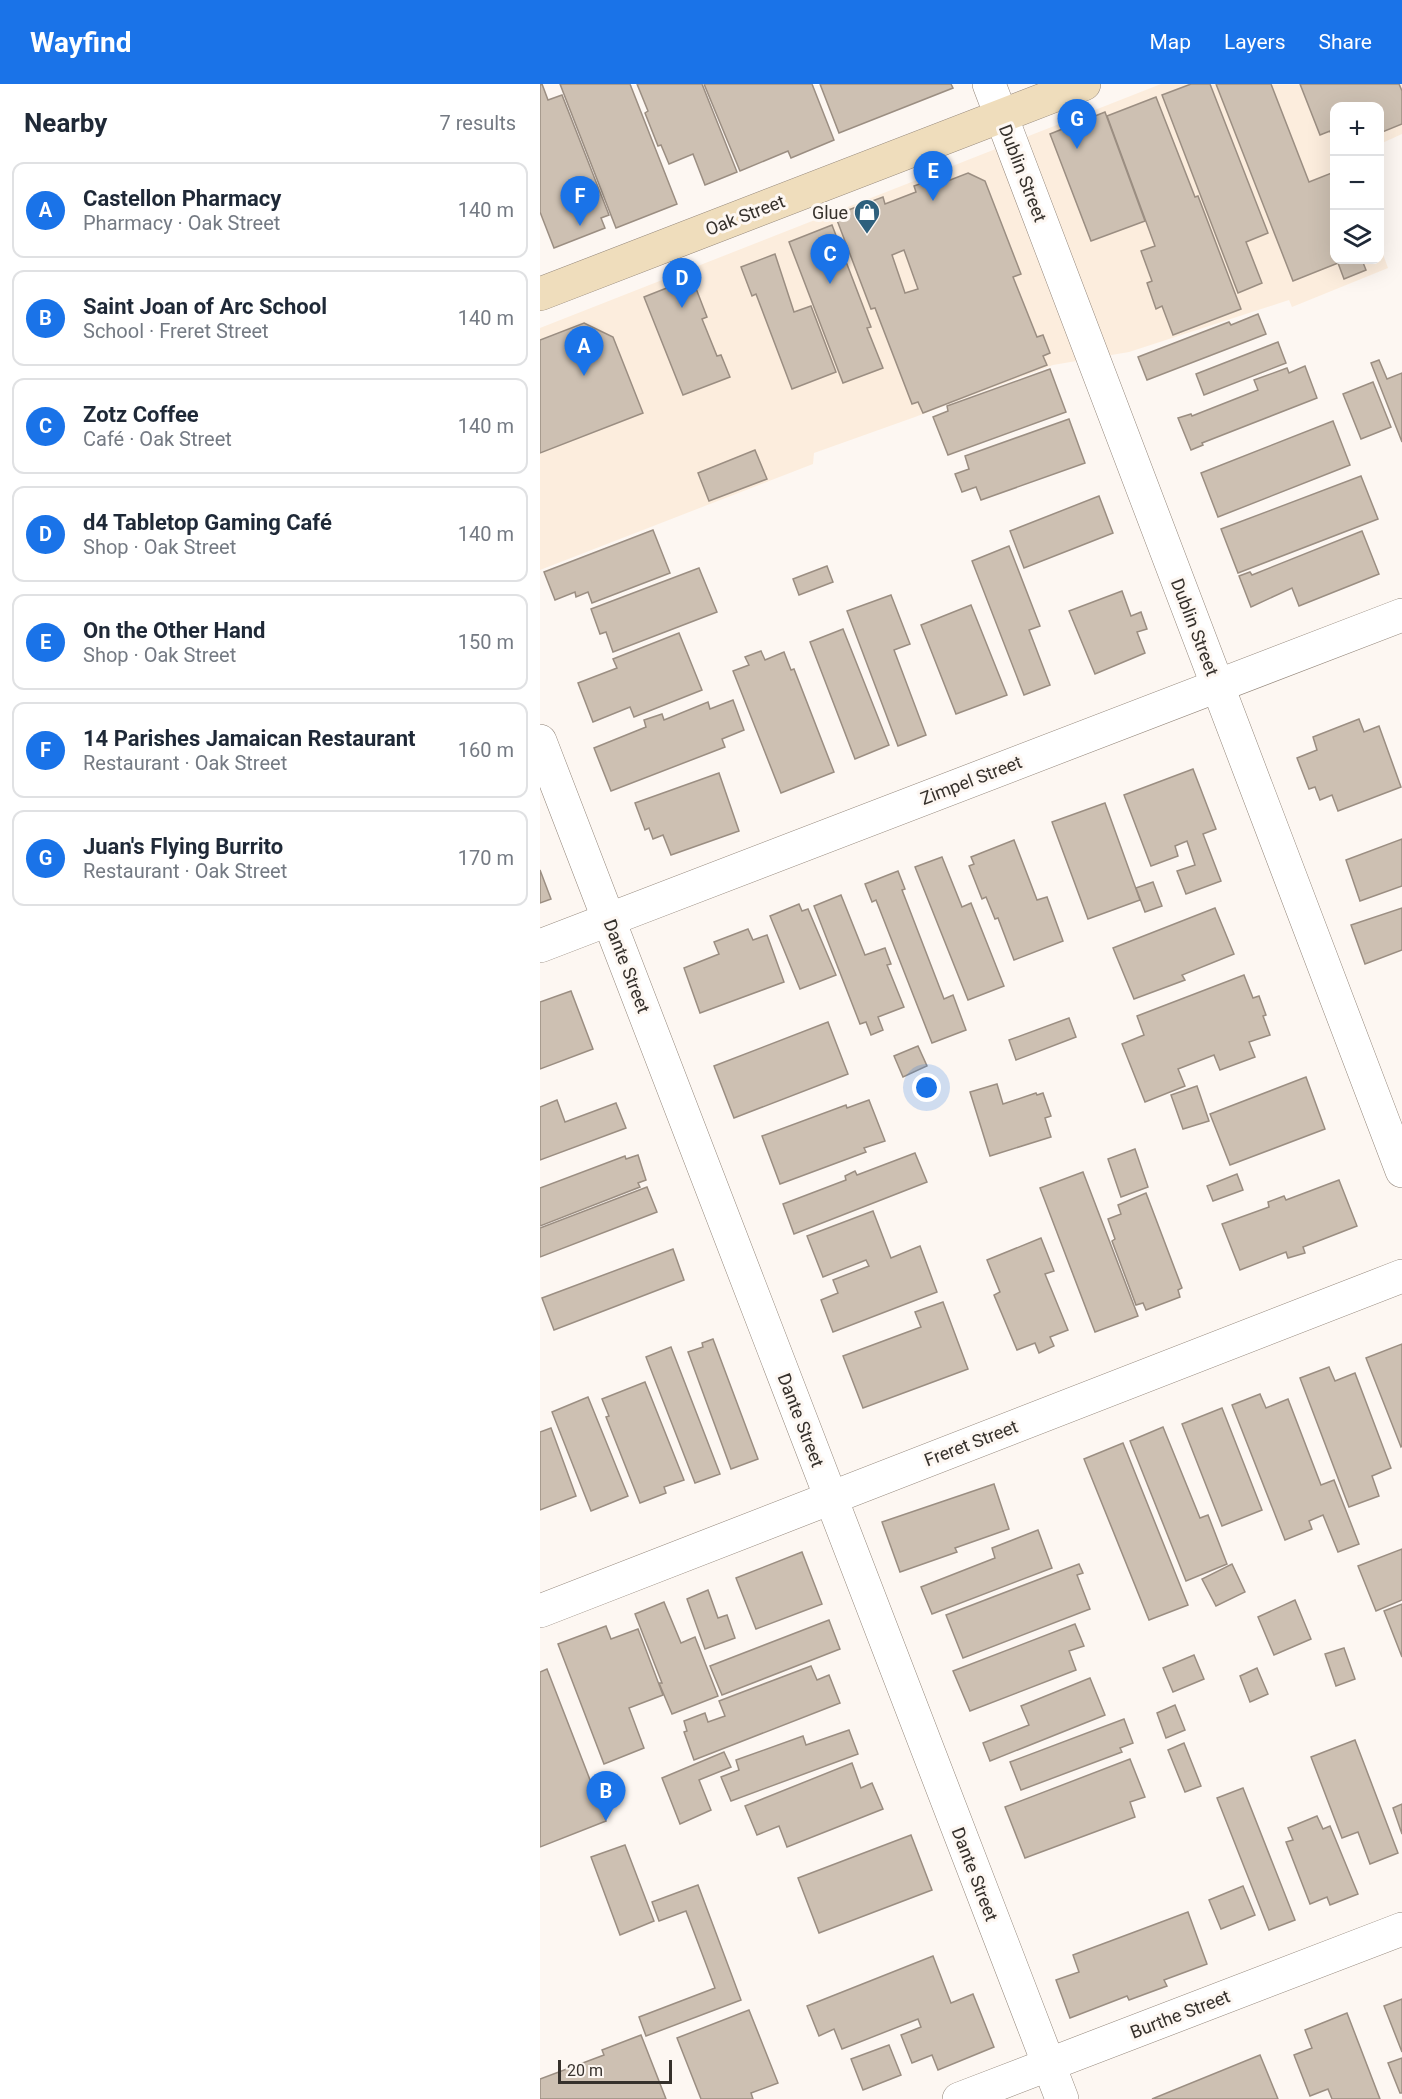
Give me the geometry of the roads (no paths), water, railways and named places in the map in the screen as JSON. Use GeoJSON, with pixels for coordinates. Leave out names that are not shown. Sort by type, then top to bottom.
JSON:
{"type":"FeatureCollection","features":[{"type":"Feature","properties":{"kind":"main road","name":"Oak Street"},"geometry":{"type":"LineString","coordinates":[[540,294],[1084,84]]}},
{"type":"Feature","properties":{"kind":"street","name":"Dublin Street"},"geometry":{"type":"LineString","coordinates":[[988,84],[1402,1171]]}},
{"type":"Feature","properties":{"kind":"street","name":"Zimpel Street"},"geometry":{"type":"LineString","coordinates":[[540,946],[1402,615]]}},
{"type":"Feature","properties":{"kind":"street","name":"Dante Street"},"geometry":{"type":"LineString","coordinates":[[540,741],[1062,2099]]}},
{"type":"Feature","properties":{"kind":"street","name":"Freret Street"},"geometry":{"type":"LineString","coordinates":[[540,1611],[1402,1276]]}},
{"type":"Feature","properties":{"kind":"street","name":"Burthe Street"},"geometry":{"type":"LineString","coordinates":[[959,2099],[1402,1929]]}},
{"type":"Feature","properties":{"kind":"place","name":"Juan's Flying Burrito"},"geometry":{"type":"Point","coordinates":[1077,149]}},
{"type":"Feature","properties":{"kind":"place","name":"On the Other Hand"},"geometry":{"type":"Point","coordinates":[933,201]}},
{"type":"Feature","properties":{"kind":"place","name":"14 Parishes Jamaican Restaurant"},"geometry":{"type":"Point","coordinates":[580,226]}},
{"type":"Feature","properties":{"kind":"place","name":"Glue"},"geometry":{"type":"Point","coordinates":[867,235]}},
{"type":"Feature","properties":{"kind":"place","name":"Zotz Coffee"},"geometry":{"type":"Point","coordinates":[830,284]}},
{"type":"Feature","properties":{"kind":"place","name":"d4 Tabletop Gaming Café"},"geometry":{"type":"Point","coordinates":[682,308]}},
{"type":"Feature","properties":{"kind":"place","name":"Castellon Pharmacy"},"geometry":{"type":"Point","coordinates":[584,376]}},
{"type":"Feature","properties":{"kind":"place","name":"Saint Joan of Arc School"},"geometry":{"type":"Point","coordinates":[606,1821]}}]}
